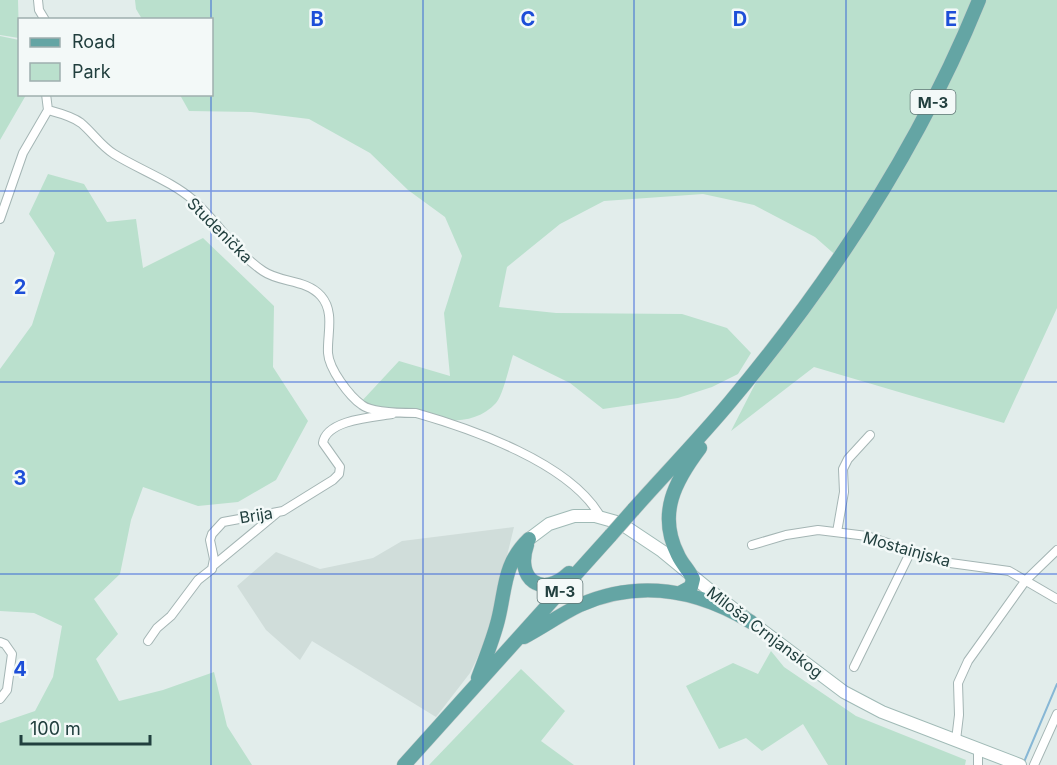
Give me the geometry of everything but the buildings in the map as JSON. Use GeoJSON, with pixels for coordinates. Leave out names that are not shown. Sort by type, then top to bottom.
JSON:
{"type":"FeatureCollection","features":[{"type":"Feature","properties":{"kind":"main road","name":"M-3"},"geometry":{"type":"LineString","coordinates":[[404,765],[714,420],[810,302],[878,199],[923,122],[979,0]]}},
{"type":"Feature","properties":{"kind":"main road"},"geometry":{"type":"LineString","coordinates":[[680,593],[691,587],[693,582],[692,576],[674,546],[669,526],[669,508],[677,481],[703,443],[714,420]]}},
{"type":"Feature","properties":{"kind":"main road","name":"Miloša Crnjanskog"},"geometry":{"type":"LineString","coordinates":[[529,539],[543,528],[561,519],[579,515],[600,516],[628,527],[858,701],[891,716],[1016,763]]}},
{"type":"Feature","properties":{"kind":"main road"},"geometry":{"type":"LineString","coordinates":[[529,539],[523,557],[525,572],[533,581],[546,585],[556,583],[563,578],[608,538]]}},
{"type":"Feature","properties":{"kind":"main road"},"geometry":{"type":"LineString","coordinates":[[474,687],[494,635],[508,569],[518,551],[529,539]]}},
{"type":"Feature","properties":{"kind":"main road"},"geometry":{"type":"LineString","coordinates":[[515,642],[568,611],[598,598],[638,591],[680,593],[716,603],[751,622]]}},
{"type":"Feature","properties":{"kind":"street"},"geometry":{"type":"LineString","coordinates":[[38,0],[39,9],[44,18]]}},
{"type":"Feature","properties":{"kind":"street"},"geometry":{"type":"LineString","coordinates":[[0,219],[23,153],[48,110],[46,96]]}},
{"type":"Feature","properties":{"kind":"street","name":"Studenička"},"geometry":{"type":"LineString","coordinates":[[48,110],[82,124],[105,148],[192,198],[236,248],[264,272],[313,289],[322,297],[330,322],[329,357],[338,377],[363,406],[401,413],[416,413],[439,420],[481,435],[537,460],[583,495],[600,516]]}},
{"type":"Feature","properties":{"kind":"street","name":"Brija"},"geometry":{"type":"LineString","coordinates":[[214,565],[210,540],[212,534],[224,522],[278,513],[333,480],[339,474],[338,462],[323,443],[328,433],[336,426],[365,418],[401,413]]}},
{"type":"Feature","properties":{"kind":"street"},"geometry":{"type":"LineString","coordinates":[[837,532],[844,492],[843,469],[848,459],[870,435]]}},
{"type":"Feature","properties":{"kind":"street"},"geometry":{"type":"LineString","coordinates":[[148,641],[157,628],[171,616],[198,580],[278,513]]}},
{"type":"Feature","properties":{"kind":"street","name":"Mostainjska"},"geometry":{"type":"LineString","coordinates":[[752,545],[786,535],[818,530],[867,536],[943,562],[1009,571],[1057,598]]}},
{"type":"Feature","properties":{"kind":"street"},"geometry":{"type":"LineString","coordinates":[[956,740],[959,715],[958,682],[968,661],[1026,580],[1057,550]]}},
{"type":"Feature","properties":{"kind":"street"},"geometry":{"type":"LineString","coordinates":[[854,667],[911,551]]}},
{"type":"Feature","properties":{"kind":"street"},"geometry":{"type":"LineString","coordinates":[[0,642],[5,644],[12,654],[7,690],[0,699]]}},
{"type":"Feature","properties":{"kind":"street"},"geometry":{"type":"LineString","coordinates":[[1034,765],[1057,714]]}},
{"type":"Feature","properties":{"kind":"street"},"geometry":{"type":"LineString","coordinates":[[978,748],[978,765]]}},
{"type":"Feature","properties":{"kind":"shaded area"},"geometry":{"type":"Polygon","coordinates":[[[514,527],[487,638],[470,673],[436,717],[312,641],[300,660],[266,630],[237,586],[276,552],[320,569],[373,558],[402,541],[514,527]]]}},
{"type":"Feature","properties":{"kind":"green space"},"geometry":{"type":"Polygon","coordinates":[[[0,0],[18,0],[18,38],[0,35],[0,0]]]}},
{"type":"Feature","properties":{"kind":"green space"},"geometry":{"type":"Polygon","coordinates":[[[135,0],[1057,0],[1057,308],[1004,423],[814,367],[731,431],[773,349],[840,259],[815,237],[754,205],[703,194],[604,201],[560,224],[507,267],[499,307],[556,313],[682,314],[727,328],[751,353],[738,374],[712,387],[678,398],[603,409],[570,383],[513,355],[499,399],[483,413],[467,419],[431,420],[360,403],[399,361],[450,376],[444,313],[462,256],[445,217],[408,190],[370,153],[309,119],[251,112],[189,111],[181,96],[213,96],[213,18],[141,18],[136,9],[135,0]]]}},
{"type":"Feature","properties":{"kind":"green space"},"geometry":{"type":"Polygon","coordinates":[[[0,36],[18,40],[18,96],[25,96],[0,140],[0,36]]]}},
{"type":"Feature","properties":{"kind":"green space"},"geometry":{"type":"Polygon","coordinates":[[[48,174],[84,184],[107,222],[136,219],[143,268],[203,238],[274,306],[273,367],[308,421],[276,480],[238,502],[198,506],[143,487],[131,520],[120,574],[94,599],[118,634],[96,659],[119,701],[163,690],[214,672],[227,726],[252,765],[0,765],[0,723],[35,711],[53,677],[62,626],[34,613],[0,611],[0,369],[32,325],[55,253],[29,214],[48,174]]]}},
{"type":"Feature","properties":{"kind":"green space"},"geometry":{"type":"Polygon","coordinates":[[[771,651],[784,667],[856,716],[966,760],[965,765],[828,765],[803,724],[762,751],[746,738],[719,749],[686,686],[733,663],[758,674],[771,651]]]}},
{"type":"Feature","properties":{"kind":"green space"},"geometry":{"type":"Polygon","coordinates":[[[521,669],[565,711],[541,741],[574,765],[429,765],[521,669]]]}},
{"type":"Feature","properties":{"kind":"waterway"},"geometry":{"type":"LineString","coordinates":[[1024,762],[1057,684]]}}]}
